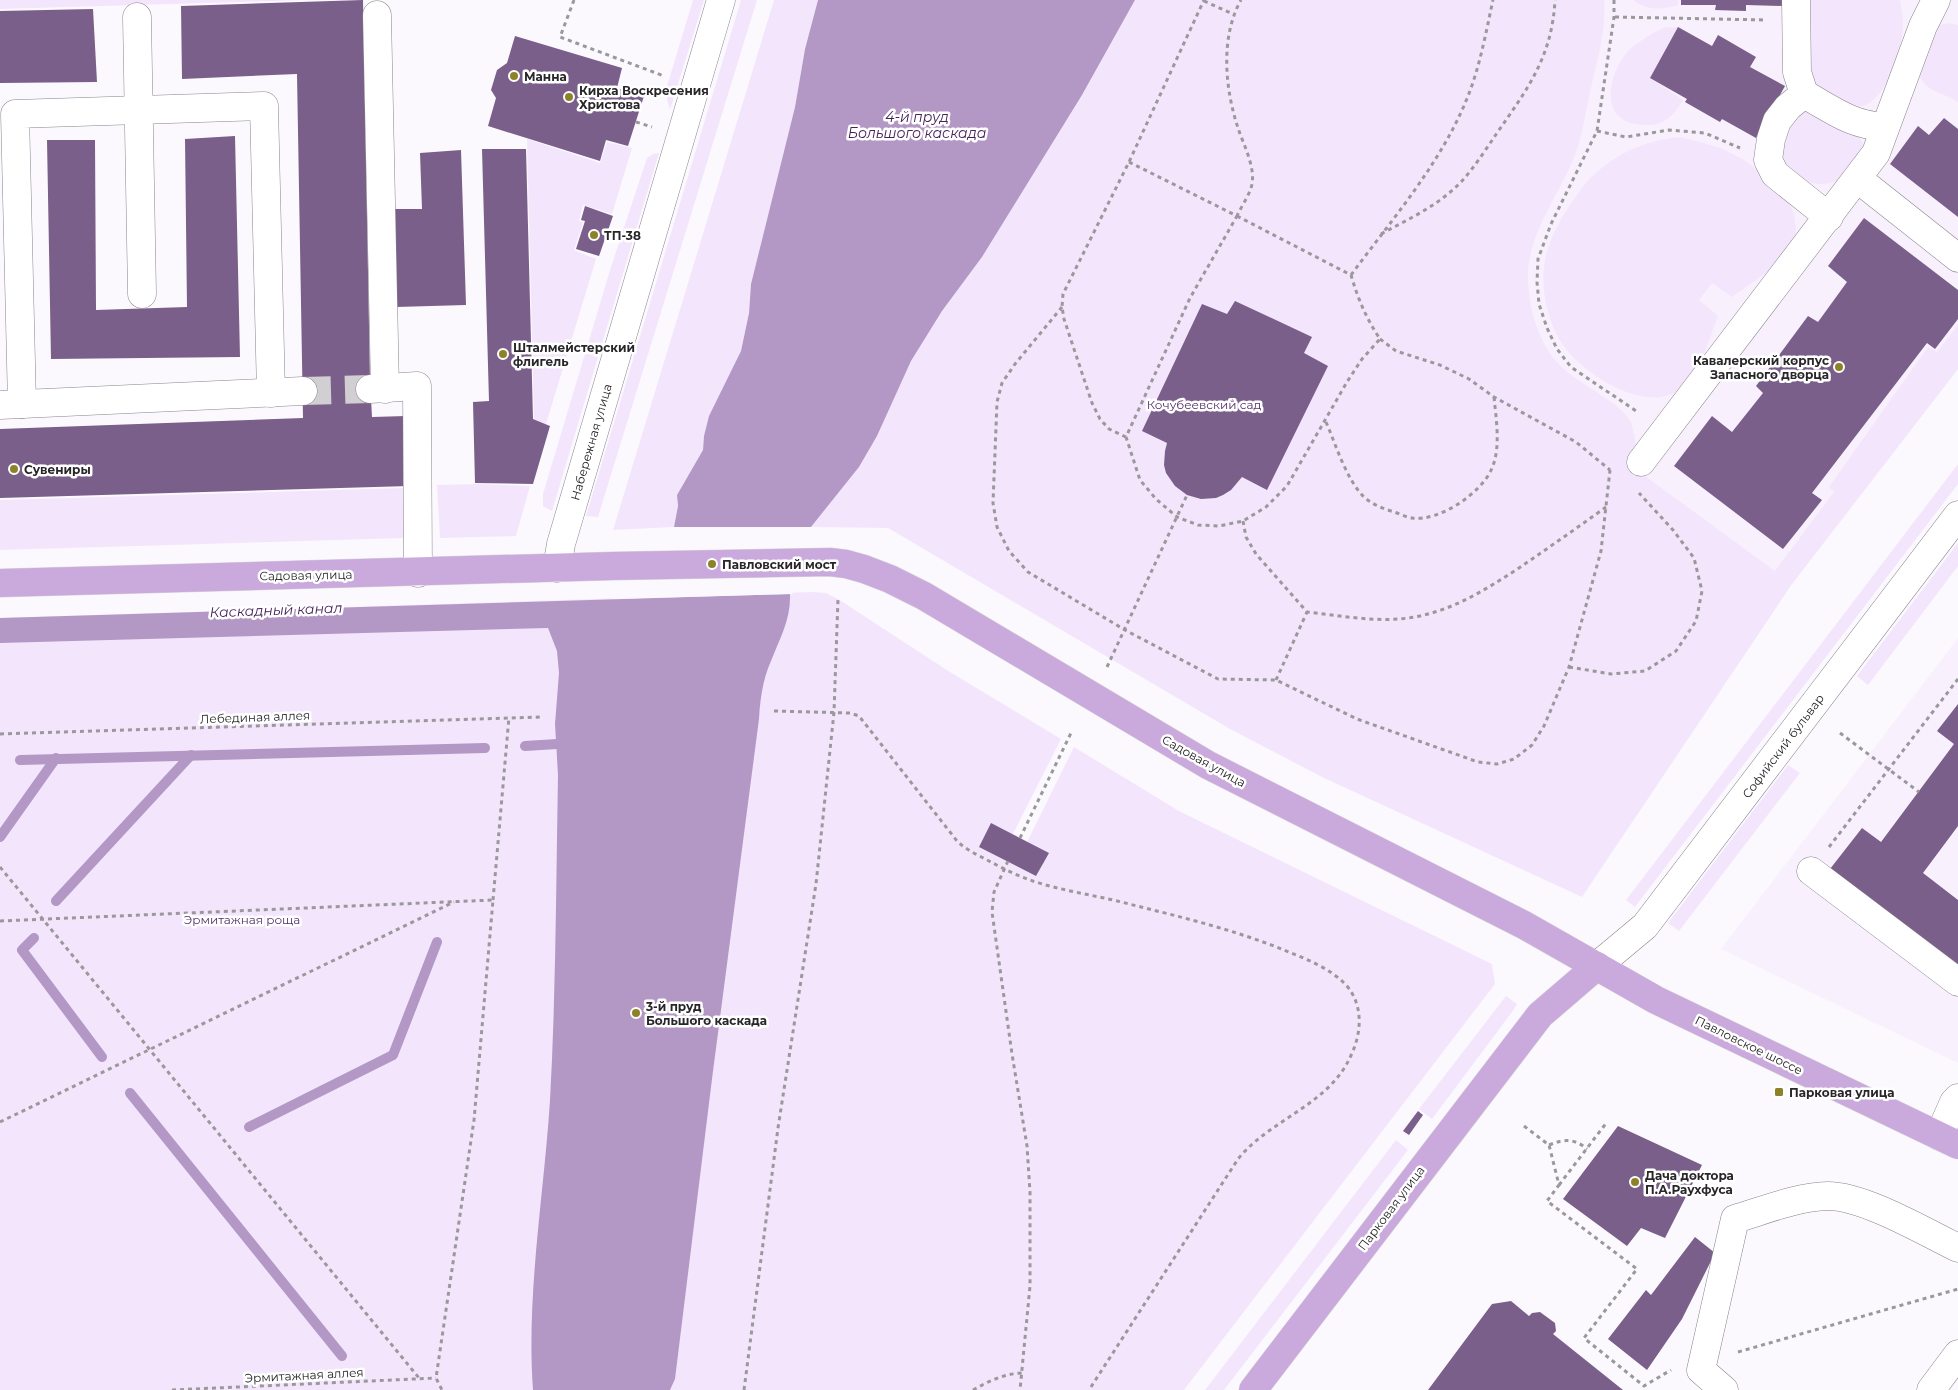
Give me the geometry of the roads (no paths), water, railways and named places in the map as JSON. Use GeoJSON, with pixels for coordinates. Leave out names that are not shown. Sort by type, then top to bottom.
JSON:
{"type":"FeatureCollection","features":[{"type":"Feature","properties":{"kind":"main road","name":"Садовая улица"},"geometry":{"type":"LineString","coordinates":[[0,583],[613,566],[812,562],[846,564],[890,579],[924,596],[1208,765],[1524,925],[1597,966]]}},
{"type":"Feature","properties":{"kind":"main road","name":"Павловское шоссе"},"geometry":{"type":"LineString","coordinates":[[1597,966],[1656,1000],[1948,1140]]}},
{"type":"Feature","properties":{"kind":"main road","name":"Парковая улица"},"geometry":{"type":"LineString","coordinates":[[1253,1390],[1540,1015],[1597,966]]}},
{"type":"Feature","properties":{"kind":"street","name":"Набережная улица"},"geometry":{"type":"LineString","coordinates":[[557,568],[561,544],[721,0]]}},
{"type":"Feature","properties":{"kind":"street"},"geometry":{"type":"LineString","coordinates":[[1641,462],[1876,153],[1922,26],[1936,0]]}},
{"type":"Feature","properties":{"kind":"street"},"geometry":{"type":"LineString","coordinates":[[1796,11],[1797,72],[1804,94],[1852,122],[1885,127]]}},
{"type":"Feature","properties":{"kind":"street"},"geometry":{"type":"LineString","coordinates":[[377,15],[377,389],[417,386],[418,572]]}},
{"type":"Feature","properties":{"kind":"street"},"geometry":{"type":"LineString","coordinates":[[137,17],[142,294]]}},
{"type":"Feature","properties":{"kind":"street"},"geometry":{"type":"LineString","coordinates":[[1804,94],[1788,107],[1777,122],[1771,139],[1768,160],[1775,174],[1829,217]]}},
{"type":"Feature","properties":{"kind":"street"},"geometry":{"type":"LineString","coordinates":[[271,393],[264,106],[15,114],[11,405],[303,392]]}},
{"type":"Feature","properties":{"kind":"street"},"geometry":{"type":"LineString","coordinates":[[1858,179],[1958,258]]}},
{"type":"Feature","properties":{"kind":"street","name":"Софийский бульвар"},"geometry":{"type":"LineString","coordinates":[[1597,966],[1645,926],[1958,515]]}},
{"type":"Feature","properties":{"kind":"street"},"geometry":{"type":"LineString","coordinates":[[1811,871],[1958,982]]}},
{"type":"Feature","properties":{"kind":"street"},"geometry":{"type":"LineString","coordinates":[[1948,1140],[1954,1102],[1958,1098]]}},
{"type":"Feature","properties":{"kind":"street"},"geometry":{"type":"LineString","coordinates":[[1724,1390],[1701,1370],[1736,1219],[1800,1199],[1829,1196],[1856,1200],[1958,1248]]}},
{"type":"Feature","properties":{"kind":"street"},"geometry":{"type":"LineString","coordinates":[[1931,1390],[1958,1354]]}},
{"type":"Feature","properties":{"kind":"water","name":"4-й пруд Большого каскада"},"geometry":{"type":"Polygon","coordinates":[[[818,0],[1135,0],[1082,95],[982,257],[942,311],[911,361],[877,436],[859,467],[811,527],[674,527],[678,506],[677,495],[703,450],[709,416],[741,351],[749,313],[751,284],[795,107],[805,49],[818,0]]]}},
{"type":"Feature","properties":{"kind":"water","name":"3-й пруд Большого каскада"},"geometry":{"type":"Polygon","coordinates":[[[790,594],[787,620],[768,668],[761,697],[675,1379],[670,1390],[533,1390],[532,1318],[550,1100],[556,938],[558,775],[555,724],[559,673],[557,651],[548,628],[0,643],[0,618],[790,594]]]}},
{"type":"Feature","properties":{"kind":"waterway"},"geometry":{"type":"LineString","coordinates":[[525,746],[557,744]]}},
{"type":"Feature","properties":{"kind":"waterway"},"geometry":{"type":"LineString","coordinates":[[20,760],[485,748]]}},
{"type":"Feature","properties":{"kind":"waterway"},"geometry":{"type":"LineString","coordinates":[[56,901],[191,755]]}},
{"type":"Feature","properties":{"kind":"waterway"},"geometry":{"type":"LineString","coordinates":[[0,837],[56,758]]}},
{"type":"Feature","properties":{"kind":"waterway"},"geometry":{"type":"LineString","coordinates":[[34,938],[22,950],[102,1057]]}},
{"type":"Feature","properties":{"kind":"waterway"},"geometry":{"type":"LineString","coordinates":[[249,1127],[393,1055],[437,942]]}},
{"type":"Feature","properties":{"kind":"waterway"},"geometry":{"type":"LineString","coordinates":[[130,1093],[342,1356]]}},
{"type":"Feature","properties":{"kind":"tunnel"},"geometry":{"type":"LineString","coordinates":[[303,391],[370,389]]}},
{"type":"Feature","properties":{"kind":"place","name":"Манна"},"geometry":{"type":"Point","coordinates":[514,76]}},
{"type":"Feature","properties":{"kind":"place","name":"Кирха Воскресения Христова"},"geometry":{"type":"Point","coordinates":[569,97]}},
{"type":"Feature","properties":{"kind":"place","name":"ТП-38"},"geometry":{"type":"Point","coordinates":[594,235]}},
{"type":"Feature","properties":{"kind":"place","name":"Шталмейстерский флигель"},"geometry":{"type":"Point","coordinates":[503,354]}},
{"type":"Feature","properties":{"kind":"place","name":"Кавалерский корпус Запасного дворца"},"geometry":{"type":"Point","coordinates":[1839,367]}},
{"type":"Feature","properties":{"kind":"place","name":"Сувениры"},"geometry":{"type":"Point","coordinates":[14,469]}},
{"type":"Feature","properties":{"kind":"place","name":"Павловский мост"},"geometry":{"type":"Point","coordinates":[712,564]}},
{"type":"Feature","properties":{"kind":"place","name":"3-й пруд Большого каскада"},"geometry":{"type":"Point","coordinates":[636,1013]}},
{"type":"Feature","properties":{"kind":"place","name":"Парковая улица"},"geometry":{"type":"Point","coordinates":[1779,1092]}},
{"type":"Feature","properties":{"kind":"place","name":"Дача доктора П.А.Раухфуса"},"geometry":{"type":"Point","coordinates":[1635,1182]}},
{"type":"Feature","properties":{"kind":"park label","name":"Кочубеевский сад"},"geometry":{"type":"Point","coordinates":[1204,404]}},
{"type":"Feature","properties":{"kind":"park label","name":"Эрмитажная роща"},"geometry":{"type":"Point","coordinates":[242,919]}},
{"type":"Feature","properties":{"kind":"water label","name":"Каскадный канал"},"geometry":{"type":"Point","coordinates":[276,610]}}]}
